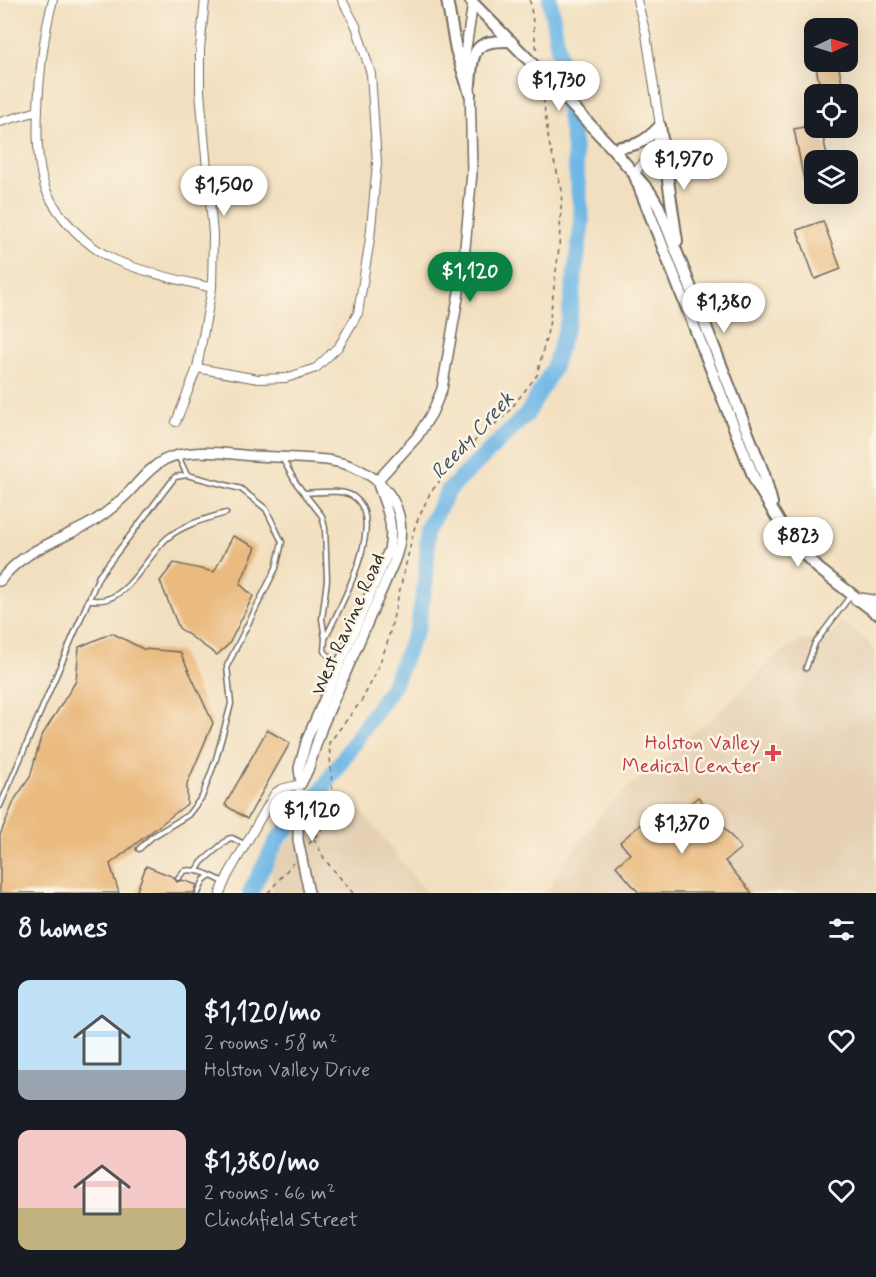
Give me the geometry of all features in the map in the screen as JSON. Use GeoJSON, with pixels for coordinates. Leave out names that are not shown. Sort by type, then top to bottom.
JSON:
{"type":"FeatureCollection","features":[{"type":"Feature","properties":{"kind":"highway"},"geometry":{"type":"LineString","coordinates":[[855,596],[876,602]]}},
{"type":"Feature","properties":{"kind":"main road"},"geometry":{"type":"LineString","coordinates":[[447,0],[456,50],[470,89]]}},
{"type":"Feature","properties":{"kind":"main road"},"geometry":{"type":"LineString","coordinates":[[471,2],[511,41],[532,56],[650,192],[659,207],[764,474],[776,515]]}},
{"type":"Feature","properties":{"kind":"main road"},"geometry":{"type":"LineString","coordinates":[[470,89],[472,57],[480,46],[492,41],[511,41]]}},
{"type":"Feature","properties":{"kind":"main road"},"geometry":{"type":"LineString","coordinates":[[612,148],[629,147],[643,142],[660,126]]}},
{"type":"Feature","properties":{"kind":"main road"},"geometry":{"type":"LineString","coordinates":[[660,126],[680,260]]}},
{"type":"Feature","properties":{"kind":"main road"},"geometry":{"type":"LineString","coordinates":[[634,174],[753,478],[791,541],[819,569],[876,613]]}},
{"type":"Feature","properties":{"kind":"street"},"geometry":{"type":"LineString","coordinates":[[53,0],[43,59],[38,111],[38,147],[46,190],[75,232],[114,259],[212,288]]}},
{"type":"Feature","properties":{"kind":"street"},"geometry":{"type":"LineString","coordinates":[[176,422],[197,368],[212,288],[213,234],[200,92],[200,49],[205,0]]}},
{"type":"Feature","properties":{"kind":"street"},"geometry":{"type":"LineString","coordinates":[[197,368],[258,379],[286,378],[316,368],[339,346],[357,313],[370,239],[377,163],[371,74],[356,26],[342,0]]}},
{"type":"Feature","properties":{"kind":"street"},"geometry":{"type":"LineString","coordinates":[[634,174],[657,146],[660,126],[645,34],[636,0]]}},
{"type":"Feature","properties":{"kind":"street"},"geometry":{"type":"LineString","coordinates":[[377,481],[417,437],[432,414],[442,389],[463,269],[472,173],[470,89],[465,54],[471,2]]}},
{"type":"Feature","properties":{"kind":"street"},"geometry":{"type":"LineString","coordinates":[[0,122],[38,111]]}},
{"type":"Feature","properties":{"kind":"street","name":"West Ravine Road"},"geometry":{"type":"LineString","coordinates":[[0,582],[21,559],[105,514],[148,471],[164,460],[178,455],[208,453],[345,462],[361,469],[389,491],[396,503],[401,528],[400,543],[394,562],[345,663],[300,789],[298,840],[309,893]]}},
{"type":"Feature","properties":{"kind":"street"},"geometry":{"type":"LineString","coordinates":[[220,893],[275,793],[281,789],[300,789]]}},
{"type":"Feature","properties":{"kind":"lane"},"geometry":{"type":"LineString","coordinates":[[178,455],[187,475]]}},
{"type":"Feature","properties":{"kind":"lane"},"geometry":{"type":"LineString","coordinates":[[281,458],[303,493],[322,516],[325,528],[327,580],[322,619],[324,651],[331,658],[345,663]]}},
{"type":"Feature","properties":{"kind":"lane"},"geometry":{"type":"LineString","coordinates":[[0,806],[99,576],[175,477],[187,475],[242,489],[266,509],[282,542],[276,568],[227,666],[231,704],[216,759],[202,797],[188,815],[152,837],[139,849]]}},
{"type":"Feature","properties":{"kind":"lane"},"geometry":{"type":"LineString","coordinates":[[303,493],[343,492],[355,498],[365,513],[366,538],[352,579],[325,639]]}},
{"type":"Feature","properties":{"kind":"lane"},"geometry":{"type":"LineString","coordinates":[[88,600],[108,599],[129,585],[166,540],[181,529],[226,513]]}},
{"type":"Feature","properties":{"kind":"lane"},"geometry":{"type":"LineString","coordinates":[[806,668],[815,643],[855,596]]}},
{"type":"Feature","properties":{"kind":"lane"},"geometry":{"type":"LineString","coordinates":[[197,870],[202,862],[228,839],[232,838],[245,845]]}},
{"type":"Feature","properties":{"kind":"lane"},"geometry":{"type":"LineString","coordinates":[[178,878],[184,871],[197,870],[224,883]]}},
{"type":"Feature","properties":{"kind":"lane"},"geometry":{"type":"LineString","coordinates":[[198,893],[209,876]]}},
{"type":"Feature","properties":{"kind":"path"},"geometry":{"type":"LineString","coordinates":[[530,0],[532,56]]}},
{"type":"Feature","properties":{"kind":"path"},"geometry":{"type":"LineString","coordinates":[[333,793],[329,743],[362,700],[375,675],[387,644],[415,526],[430,494],[466,447],[506,415],[537,375],[549,326],[559,248],[562,189],[549,143],[542,88]]}},
{"type":"Feature","properties":{"kind":"path"},"geometry":{"type":"LineString","coordinates":[[314,838],[325,860],[353,893]]}},
{"type":"Feature","properties":{"kind":"shaded area","name":"Holston Valley Medical Center"},"geometry":{"type":"Polygon","coordinates":[[[841,621],[862,636],[876,652],[876,893],[547,893],[566,859],[610,803],[729,703],[771,660],[790,646],[805,640],[826,642],[841,621]]]}},
{"type":"Feature","properties":{"kind":"shaded area"},"geometry":{"type":"Polygon","coordinates":[[[341,791],[353,800],[426,893],[273,893],[271,868],[278,853],[324,803],[336,792],[341,791]]]}},
{"type":"Feature","properties":{"kind":"building"},"geometry":{"type":"Polygon","coordinates":[[[817,72],[840,72],[842,84],[819,84],[817,72]]]}},
{"type":"Feature","properties":{"kind":"building"},"geometry":{"type":"Polygon","coordinates":[[[804,127],[804,138],[823,138],[826,150],[804,150],[804,181],[794,129],[804,127]]]}},
{"type":"Feature","properties":{"kind":"building"},"geometry":{"type":"Polygon","coordinates":[[[823,221],[841,269],[815,279],[797,230],[823,221]]]}},
{"type":"Feature","properties":{"kind":"building"},"geometry":{"type":"Polygon","coordinates":[[[233,536],[256,547],[240,584],[253,596],[229,644],[217,655],[179,628],[160,581],[174,563],[214,572],[233,536]]]}},
{"type":"Feature","properties":{"kind":"building"},"geometry":{"type":"Polygon","coordinates":[[[112,633],[143,649],[180,652],[213,723],[187,784],[187,804],[110,864],[119,893],[0,893],[0,835],[15,799],[30,777],[41,737],[76,681],[79,647],[112,633]]]}},
{"type":"Feature","properties":{"kind":"building"},"geometry":{"type":"Polygon","coordinates":[[[267,730],[290,743],[247,819],[225,805],[267,730]]]}},
{"type":"Feature","properties":{"kind":"building"},"geometry":{"type":"Polygon","coordinates":[[[698,797],[741,848],[725,861],[752,893],[639,893],[616,866],[630,854],[620,842],[656,811],[666,824],[698,797]]]}},
{"type":"Feature","properties":{"kind":"building"},"geometry":{"type":"Polygon","coordinates":[[[146,866],[174,877],[177,882],[182,880],[197,885],[194,893],[136,893],[146,866]]]}},
{"type":"Feature","properties":{"kind":"waterway","name":"Reedy Creek"},"geometry":{"type":"LineString","coordinates":[[250,893],[277,840],[319,794],[393,685],[418,626],[426,578],[428,529],[448,491],[527,414],[553,369],[569,318],[582,221],[573,141],[550,0]]}},
{"type":"Feature","properties":{"kind":"place","name":"Holston Valley Medical Center"},"geometry":{"type":"Point","coordinates":[773,753]}}]}
